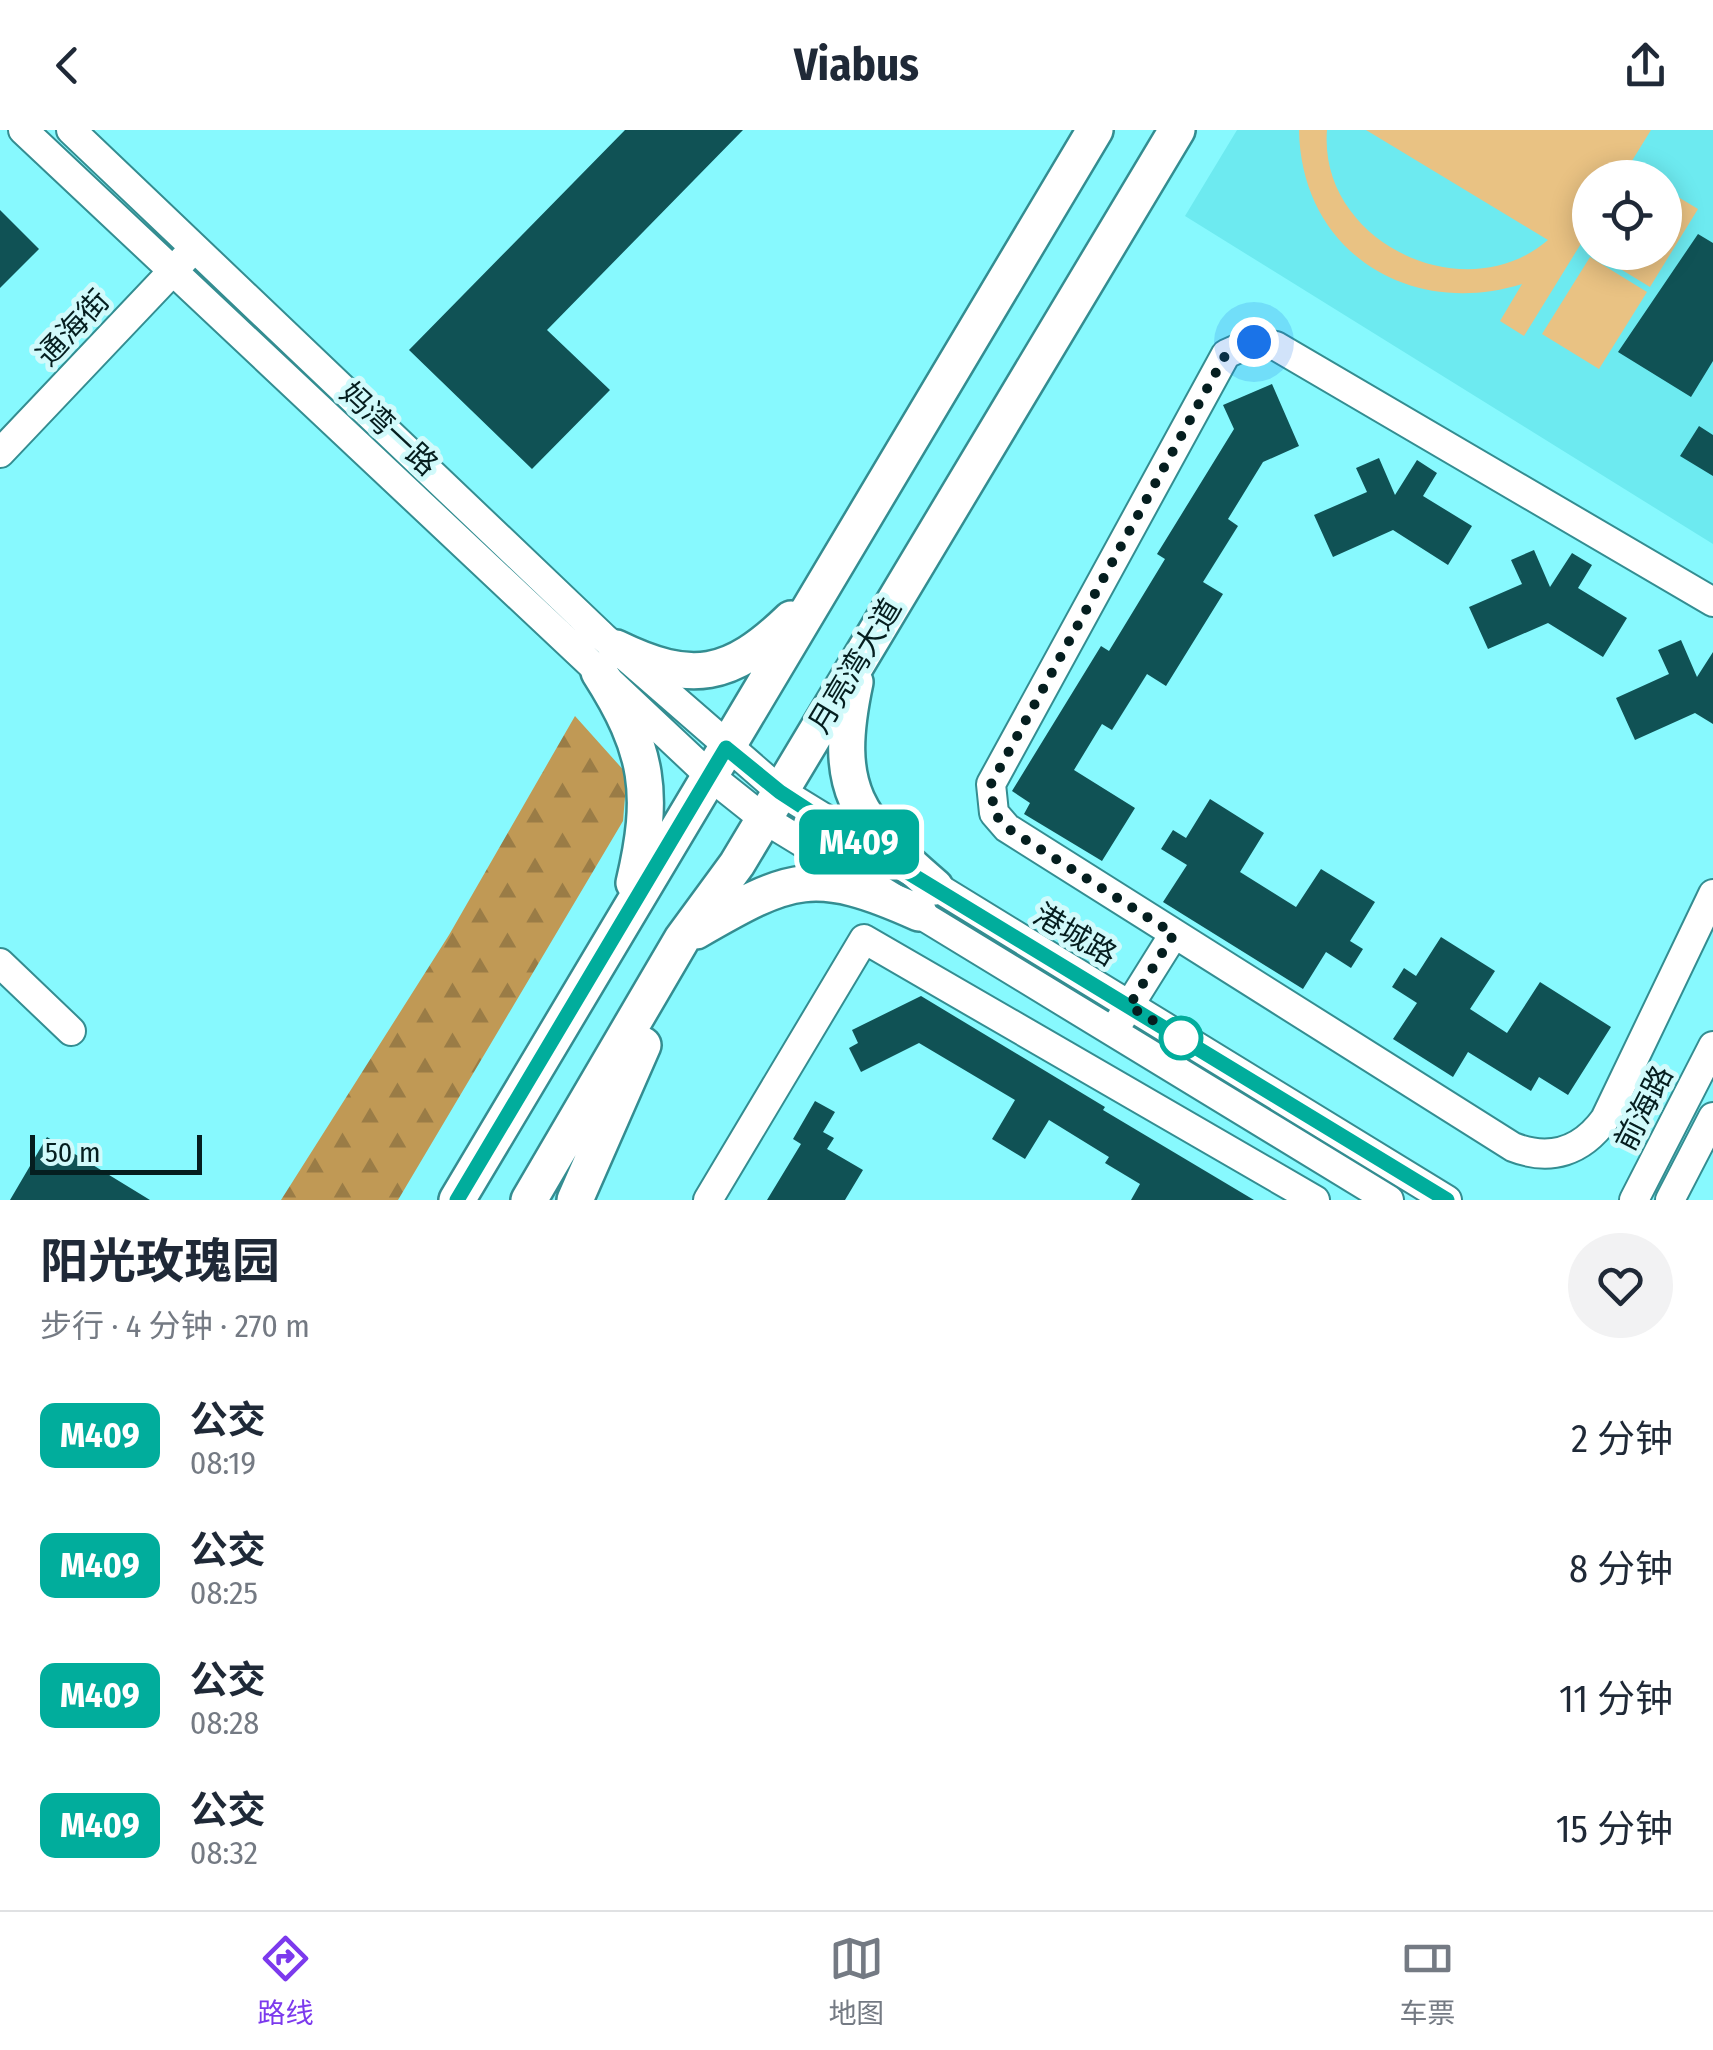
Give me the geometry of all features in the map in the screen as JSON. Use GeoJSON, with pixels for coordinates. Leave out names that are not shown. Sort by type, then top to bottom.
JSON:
{"type":"FeatureCollection","features":[{"type":"Feature","properties":{"kind":"main road"},"geometry":{"type":"LineString","coordinates":[[457,1200],[1095,130]]}},
{"type":"Feature","properties":{"kind":"main road","name":"月亮湾大道"},"geometry":{"type":"LineString","coordinates":[[528,1200],[674,954],[738,864],[1177,130]]}},
{"type":"Feature","properties":{"kind":"main road"},"geometry":{"type":"LineString","coordinates":[[616,934],[642,846],[648,784],[608,660],[689,674],[725,667],[750,656],[820,590]]}},
{"type":"Feature","properties":{"kind":"main road"},"geometry":{"type":"LineString","coordinates":[[874,635],[854,684],[847,726],[852,793],[927,900]]}},
{"type":"Feature","properties":{"kind":"main road"},"geometry":{"type":"LineString","coordinates":[[575,1200],[656,1015],[674,954],[751,898],[780,886],[811,882],[927,900]]}},
{"type":"Feature","properties":{"kind":"street","name":"妈湾一路"},"geometry":{"type":"LineString","coordinates":[[23,130],[172,270],[718,762]]}},
{"type":"Feature","properties":{"kind":"street","name":"妈湾一路"},"geometry":{"type":"LineString","coordinates":[[70,130],[608,660]]}},
{"type":"Feature","properties":{"kind":"street","name":"通海街"},"geometry":{"type":"LineString","coordinates":[[0,452],[194,248]]}},
{"type":"Feature","properties":{"kind":"street"},"geometry":{"type":"LineString","coordinates":[[1713,602],[1276,346],[1240,344],[1226,354],[991,784],[994,813],[1007,828],[1513,1148],[1546,1155],[1590,1140],[1605,1119],[1713,894]]}},
{"type":"Feature","properties":{"kind":"street","name":"港城路"},"geometry":{"type":"LineString","coordinates":[[718,762],[772,805],[927,900],[1129,1006],[1447,1200]]}},
{"type":"Feature","properties":{"kind":"street","name":"港城路"},"geometry":{"type":"LineString","coordinates":[[927,900],[1113,1032],[1389,1200]]}},
{"type":"Feature","properties":{"kind":"street"},"geometry":{"type":"LineString","coordinates":[[1113,1032],[1174,934]]}},
{"type":"Feature","properties":{"kind":"street"},"geometry":{"type":"LineString","coordinates":[[708,1200],[864,940],[1315,1200]]}},
{"type":"Feature","properties":{"kind":"street"},"geometry":{"type":"LineString","coordinates":[[0,963],[71,1031]]}},
{"type":"Feature","properties":{"kind":"street","name":"前海路"},"geometry":{"type":"LineString","coordinates":[[1634,1200],[1713,1046]]}},
{"type":"Feature","properties":{"kind":"street"},"geometry":{"type":"LineString","coordinates":[[1670,1200],[1713,1117]]}},
{"type":"Feature","properties":{"kind":"street"},"geometry":{"type":"LineString","coordinates":[[1276,1176],[1312,1118]]}},
{"type":"Feature","properties":{"kind":"shaded area"},"geometry":{"type":"Polygon","coordinates":[[[1237,130],[1713,130],[1713,544],[1185,216],[1237,130]]]}},
{"type":"Feature","properties":{"kind":"shaded area"},"geometry":{"type":"Polygon","coordinates":[[[1299,130],[1327,130],[1331,170],[1346,205],[1371,233],[1403,254],[1439,266],[1477,269],[1514,261],[1548,240],[1366,130],[1651,130],[1632,160],[1572,160],[1572,258],[1524,336],[1500,321],[1522,284],[1480,292],[1440,292],[1403,283],[1369,266],[1341,242],[1319,210],[1305,173],[1299,130]]]}},
{"type":"Feature","properties":{"kind":"shaded area"},"geometry":{"type":"Polygon","coordinates":[[[1682,199],[1698,209],[1682,235],[1682,199]]]}},
{"type":"Feature","properties":{"kind":"shaded area"},"geometry":{"type":"Polygon","coordinates":[[[1582,270],[1611,270],[1647,292],[1599,369],[1542,334],[1582,270]]]}},
{"type":"Feature","properties":{"kind":"shaded area"},"geometry":{"type":"Polygon","coordinates":[[[1622,270],[1660,270],[1650,287],[1622,270]]]}},
{"type":"Feature","properties":{"kind":"green space"},"geometry":{"type":"Polygon","coordinates":[[[575,716],[627,774],[623,821],[398,1200],[281,1200],[449,935],[575,716]]]}},
{"type":"Feature","properties":{"kind":"building"},"geometry":{"type":"Polygon","coordinates":[[[625,130],[743,130],[547,330],[610,390],[532,469],[409,350],[625,130]]]}},
{"type":"Feature","properties":{"kind":"building"},"geometry":{"type":"Polygon","coordinates":[[[0,210],[39,249],[0,288],[0,210]]]}},
{"type":"Feature","properties":{"kind":"building"},"geometry":{"type":"Polygon","coordinates":[[[1698,234],[1713,243],[1713,361],[1691,397],[1618,352],[1674,270],[1682,270],[1682,258],[1698,234]]]}},
{"type":"Feature","properties":{"kind":"building"},"geometry":{"type":"Polygon","coordinates":[[[1272,384],[1299,446],[1263,462],[1228,519],[1238,526],[1203,582],[1223,594],[1166,686],[1147,674],[1112,730],[1102,724],[1074,770],[1135,808],[1102,861],[1024,814],[1030,803],[1012,791],[1101,646],[1109,651],[1165,559],[1157,554],[1234,429],[1223,405],[1272,384]]]}},
{"type":"Feature","properties":{"kind":"building"},"geometry":{"type":"Polygon","coordinates":[[[1699,426],[1713,435],[1713,476],[1680,456],[1699,426]]]}},
{"type":"Feature","properties":{"kind":"building"},"geometry":{"type":"Polygon","coordinates":[[[1379,458],[1395,495],[1417,460],[1437,473],[1423,496],[1472,526],[1448,565],[1393,530],[1333,557],[1314,515],[1367,492],[1356,468],[1379,458]]]}},
{"type":"Feature","properties":{"kind":"building"},"geometry":{"type":"Polygon","coordinates":[[[1534,550],[1550,587],[1572,553],[1592,565],[1578,588],[1627,618],[1603,657],[1548,623],[1488,649],[1469,607],[1522,584],[1511,560],[1534,550]]]}},
{"type":"Feature","properties":{"kind":"building"},"geometry":{"type":"Polygon","coordinates":[[[1681,640],[1697,677],[1713,652],[1713,724],[1695,713],[1635,740],[1616,698],[1669,674],[1658,650],[1681,640]]]}},
{"type":"Feature","properties":{"kind":"building"},"geometry":{"type":"Polygon","coordinates":[[[1210,799],[1264,833],[1240,872],[1296,907],[1321,869],[1375,902],[1350,941],[1363,949],[1351,968],[1326,952],[1303,989],[1163,902],[1187,865],[1161,849],[1173,830],[1186,838],[1210,799]]]}},
{"type":"Feature","properties":{"kind":"building"},"geometry":{"type":"Polygon","coordinates":[[[1441,937],[1495,971],[1470,1009],[1507,1033],[1540,982],[1611,1027],[1568,1095],[1539,1077],[1531,1091],[1468,1052],[1453,1077],[1393,1039],[1417,1003],[1392,987],[1404,968],[1416,976],[1441,937]]]}},
{"type":"Feature","properties":{"kind":"building"},"geometry":{"type":"Polygon","coordinates":[[[921,996],[1254,1200],[1131,1200],[1140,1184],[1105,1163],[1109,1157],[1049,1120],[1025,1159],[992,1139],[1015,1100],[919,1043],[861,1072],[849,1048],[858,1043],[852,1030],[921,996]]]}},
{"type":"Feature","properties":{"kind":"building"},"geometry":{"type":"Polygon","coordinates":[[[815,1101],[835,1112],[823,1132],[834,1138],[827,1149],[863,1170],[845,1200],[767,1200],[801,1144],[793,1139],[815,1101]]]}},
{"type":"Feature","properties":{"kind":"building"},"geometry":{"type":"Polygon","coordinates":[[[47,1137],[150,1200],[10,1200],[47,1137]]]}},
{"type":"Feature","properties":{"kind":"bus line","name":"M409"},"geometry":{"type":"LineString","coordinates":[[457,1200],[726,748],[780,792],[840,831],[1447,1200]]}},
{"type":"Feature","properties":{"kind":"route"},"geometry":{"type":"LineString","coordinates":[[1181,1038],[1190,1043],[1129,1006],[1174,934],[1007,828],[994,813],[991,784],[1226,354],[1240,344],[1254,342]]}}]}
